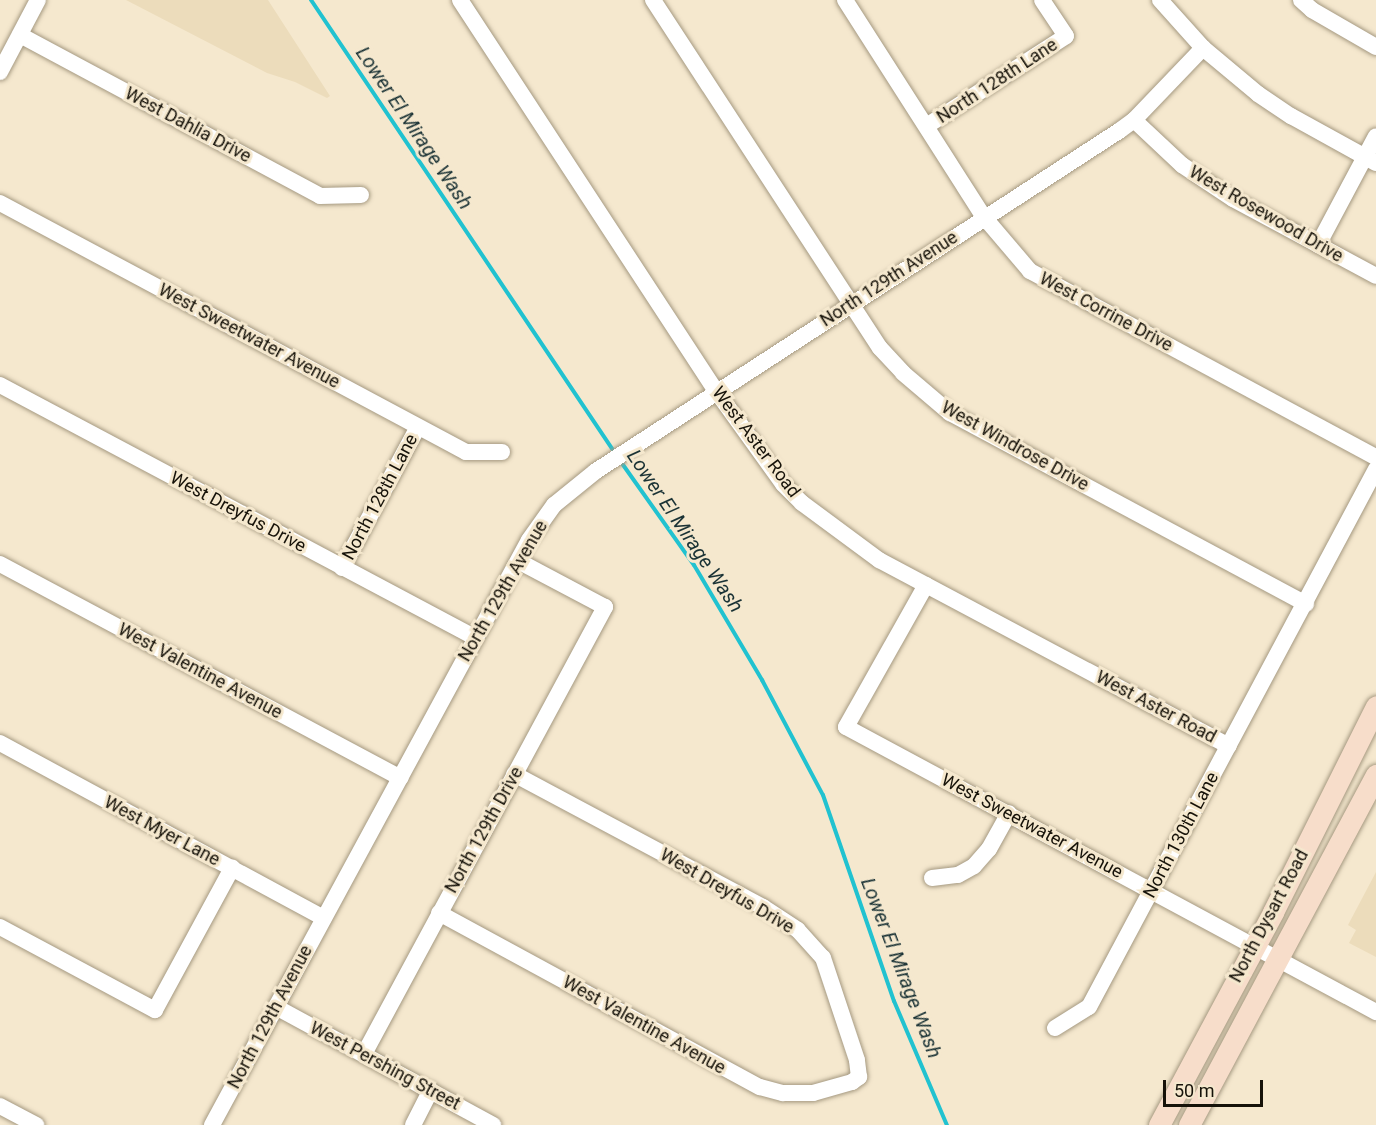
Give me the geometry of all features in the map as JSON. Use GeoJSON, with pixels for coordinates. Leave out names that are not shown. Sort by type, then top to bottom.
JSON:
{"type":"FeatureCollection","features":[{"type":"Feature","properties":{"kind":"main road","name":"North Dysart Road"},"geometry":{"type":"LineString","coordinates":[[1159,1125],[1255,945],[1376,706]]}},
{"type":"Feature","properties":{"kind":"main road","name":"North Dysart Road"},"geometry":{"type":"LineString","coordinates":[[1189,1125],[1376,775]]}},
{"type":"Feature","properties":{"kind":"street"},"geometry":{"type":"LineString","coordinates":[[0,72],[38,0]]}},
{"type":"Feature","properties":{"kind":"street","name":"West Aster Road"},"geometry":{"type":"LineString","coordinates":[[460,0],[717,392],[783,484],[802,503],[879,560],[1229,746]]}},
{"type":"Feature","properties":{"kind":"street","name":"West Windrose Drive"},"geometry":{"type":"LineString","coordinates":[[653,0],[880,348],[903,373],[950,413],[1306,604]]}},
{"type":"Feature","properties":{"kind":"street","name":"West Corrine Drive"},"geometry":{"type":"LineString","coordinates":[[845,0],[928,125],[984,217],[1030,271],[1376,457]]}},
{"type":"Feature","properties":{"kind":"street","name":"North 128th Lane"},"geometry":{"type":"LineString","coordinates":[[928,125],[1066,36],[1042,0]]}},
{"type":"Feature","properties":{"kind":"street"},"geometry":{"type":"LineString","coordinates":[[1160,0],[1203,48],[1277,108],[1370,160]]}},
{"type":"Feature","properties":{"kind":"street"},"geometry":{"type":"LineString","coordinates":[[1301,0],[1312,10],[1376,47]]}},
{"type":"Feature","properties":{"kind":"street","name":"West Dahlia Drive"},"geometry":{"type":"LineString","coordinates":[[20,35],[320,196],[361,195]]}},
{"type":"Feature","properties":{"kind":"street","name":"North 129th Avenue"},"geometry":{"type":"LineString","coordinates":[[212,1125],[518,561],[554,505],[596,471],[1134,120],[1203,48]]}},
{"type":"Feature","properties":{"kind":"street","name":"West Rosewood Drive"},"geometry":{"type":"LineString","coordinates":[[1134,120],[1182,165],[1233,199],[1376,276]]}},
{"type":"Feature","properties":{"kind":"street"},"geometry":{"type":"LineString","coordinates":[[1318,245],[1370,160],[1376,136]]}},
{"type":"Feature","properties":{"kind":"street","name":"West Sweetwater Avenue"},"geometry":{"type":"LineString","coordinates":[[0,203],[466,452],[502,452]]}},
{"type":"Feature","properties":{"kind":"street","name":"West Dreyfus Drive"},"geometry":{"type":"LineString","coordinates":[[0,385],[476,638]]}},
{"type":"Feature","properties":{"kind":"street","name":"North 128th Lane"},"geometry":{"type":"LineString","coordinates":[[342,568],[418,427]]}},
{"type":"Feature","properties":{"kind":"street","name":"North 130th Lane"},"geometry":{"type":"LineString","coordinates":[[1055,1028],[1089,1008],[1376,469]]}},
{"type":"Feature","properties":{"kind":"street","name":"North 129th Drive"},"geometry":{"type":"LineString","coordinates":[[364,1054],[605,607],[518,561]]}},
{"type":"Feature","properties":{"kind":"street","name":"West Valentine Avenue"},"geometry":{"type":"LineString","coordinates":[[0,564],[400,778]]}},
{"type":"Feature","properties":{"kind":"street","name":"West Sweetwater Avenue"},"geometry":{"type":"LineString","coordinates":[[926,585],[846,727],[1278,957],[1376,1012]]}},
{"type":"Feature","properties":{"kind":"street","name":"West Myer Lane"},"geometry":{"type":"LineString","coordinates":[[0,743],[324,918]]}},
{"type":"Feature","properties":{"kind":"street","name":"West Dreyfus Drive"},"geometry":{"type":"LineString","coordinates":[[514,774],[763,907],[798,930],[823,958],[857,1060],[859,1077]]}},
{"type":"Feature","properties":{"kind":"street"},"geometry":{"type":"LineString","coordinates":[[932,878],[958,875],[974,866],[989,849],[1009,813]]}},
{"type":"Feature","properties":{"kind":"street"},"geometry":{"type":"LineString","coordinates":[[0,927],[155,1010],[232,868]]}},
{"type":"Feature","properties":{"kind":"street","name":"West Valentine Avenue"},"geometry":{"type":"LineString","coordinates":[[439,913],[760,1087],[783,1093],[813,1093],[852,1082],[859,1077]]}},
{"type":"Feature","properties":{"kind":"street","name":"West Pershing Street"},"geometry":{"type":"LineString","coordinates":[[276,1007],[494,1125]]}},
{"type":"Feature","properties":{"kind":"street"},"geometry":{"type":"LineString","coordinates":[[413,1125],[431,1090]]}},
{"type":"Feature","properties":{"kind":"street"},"geometry":{"type":"LineString","coordinates":[[0,1106],[36,1125]]}},
{"type":"Feature","properties":{"kind":"shaded area"},"geometry":{"type":"Polygon","coordinates":[[[126,0],[268,0],[330,96],[327,98],[295,82],[267,73],[126,0]]]}},
{"type":"Feature","properties":{"kind":"shaded area"},"geometry":{"type":"Polygon","coordinates":[[[1376,872],[1376,957],[1349,943],[1356,930],[1348,925],[1376,872]]]}},
{"type":"Feature","properties":{"kind":"waterway","name":"Lower El Mirage Wash"},"geometry":{"type":"LineString","coordinates":[[311,0],[615,453]]}},
{"type":"Feature","properties":{"kind":"waterway","name":"Lower El Mirage Wash"},"geometry":{"type":"LineString","coordinates":[[621,462],[694,565],[762,680],[823,795],[894,1001],[947,1125]]}}]}
